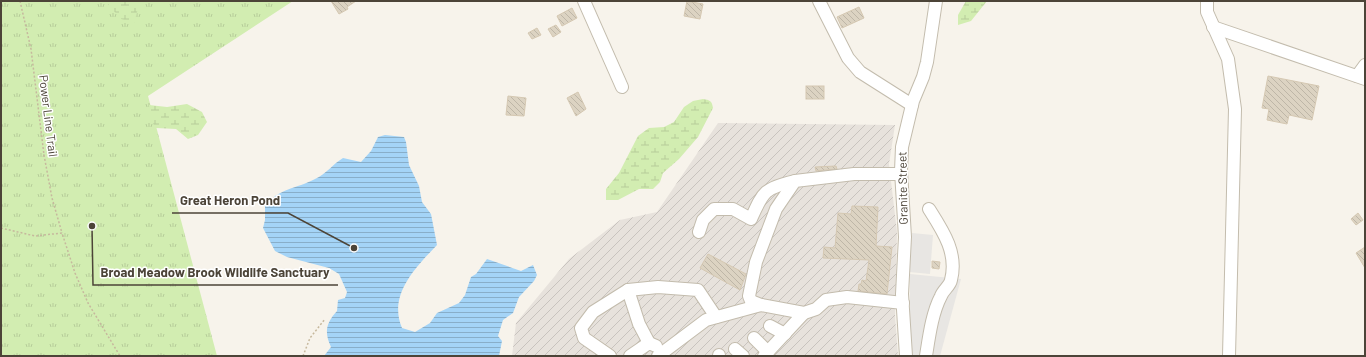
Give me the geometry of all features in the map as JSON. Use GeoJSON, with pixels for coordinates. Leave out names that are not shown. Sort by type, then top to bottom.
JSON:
{"type":"FeatureCollection","features":[{"type":"Feature","properties":{"kind":"street"},"geometry":{"type":"LineString","coordinates":[[584,1],[622,87]]}},
{"type":"Feature","properties":{"kind":"street"},"geometry":{"type":"LineString","coordinates":[[813,1],[822,6],[848,58],[859,70],[912,104]]}},
{"type":"Feature","properties":{"kind":"street","name":"Granite Street"},"geometry":{"type":"LineString","coordinates":[[906,356],[903,303],[905,237],[901,174],[902,147],[912,104],[923,77],[927,62],[936,1]]}},
{"type":"Feature","properties":{"kind":"street"},"geometry":{"type":"LineString","coordinates":[[1206,1],[1207,12],[1228,59],[1235,109],[1229,356]]}},
{"type":"Feature","properties":{"kind":"street"},"geometry":{"type":"LineString","coordinates":[[1213,27],[1361,77],[1365,65]]}},
{"type":"Feature","properties":{"kind":"street"},"geometry":{"type":"LineString","coordinates":[[699,232],[703,220],[714,209],[733,209],[751,219],[762,194],[776,185],[795,181],[854,174],[901,174]]}},
{"type":"Feature","properties":{"kind":"street"},"geometry":{"type":"LineString","coordinates":[[795,181],[776,209],[756,262],[749,296],[751,301],[761,305],[804,313],[816,309],[826,300],[847,297],[903,303]]}},
{"type":"Feature","properties":{"kind":"street"},"geometry":{"type":"LineString","coordinates":[[926,356],[930,331],[941,296],[951,281],[953,258],[947,237],[929,209]]}},
{"type":"Feature","properties":{"kind":"street"},"geometry":{"type":"LineString","coordinates":[[610,356],[584,338],[581,328],[593,312],[628,290],[658,287],[698,290],[716,317]]}},
{"type":"Feature","properties":{"kind":"street"},"geometry":{"type":"LineString","coordinates":[[628,290],[639,324],[649,343],[662,353],[706,320],[761,305]]}},
{"type":"Feature","properties":{"kind":"street"},"geometry":{"type":"LineString","coordinates":[[754,338],[766,354],[804,313]]}},
{"type":"Feature","properties":{"kind":"street"},"geometry":{"type":"LineString","coordinates":[[770,326],[785,334]]}},
{"type":"Feature","properties":{"kind":"street"},"geometry":{"type":"LineString","coordinates":[[630,356],[649,343]]}},
{"type":"Feature","properties":{"kind":"path","name":"Power Line Trail"},"geometry":{"type":"LineString","coordinates":[[20,1],[31,49],[44,155],[52,198],[75,273],[88,303],[120,356]]}},
{"type":"Feature","properties":{"kind":"path"},"geometry":{"type":"LineString","coordinates":[[1,228],[35,236],[62,233]]}},
{"type":"Feature","properties":{"kind":"path"},"geometry":{"type":"LineString","coordinates":[[303,356],[310,338],[325,319]]}},
{"type":"Feature","properties":{"kind":"shaded area"},"geometry":{"type":"Polygon","coordinates":[[[718,123],[895,125],[889,164],[897,232],[895,316],[898,356],[512,356],[516,323],[569,259],[620,220],[657,212],[718,123]]]}},
{"type":"Feature","properties":{"kind":"shaded area"},"geometry":{"type":"Polygon","coordinates":[[[912,233],[933,235],[930,274],[909,272],[912,233]]]}},
{"type":"Feature","properties":{"kind":"shaded area"},"geometry":{"type":"Polygon","coordinates":[[[910,274],[961,279],[940,356],[910,356],[910,274]]]}},
{"type":"Feature","properties":{"kind":"green space"},"geometry":{"type":"Polygon","coordinates":[[[1,1],[293,1],[148,96],[217,356],[1,356],[1,1]]]}},
{"type":"Feature","properties":{"kind":"green space"},"geometry":{"type":"Polygon","coordinates":[[[105,1],[137,1],[139,5],[134,23],[121,19],[105,1]]]}},
{"type":"Feature","properties":{"kind":"green space"},"geometry":{"type":"Polygon","coordinates":[[[966,1],[987,1],[971,21],[958,25],[958,15],[966,1]]]}},
{"type":"Feature","properties":{"kind":"green space"},"geometry":{"type":"Polygon","coordinates":[[[703,99],[710,101],[713,108],[698,137],[679,159],[663,173],[660,182],[653,189],[639,189],[618,200],[606,200],[606,189],[619,173],[638,136],[649,128],[664,127],[674,122],[684,107],[693,101],[703,99]]]}},
{"type":"Feature","properties":{"kind":"green space"},"geometry":{"type":"Polygon","coordinates":[[[187,104],[202,112],[207,122],[198,135],[188,139],[176,129],[156,128],[150,119],[149,105],[167,107],[187,104]]]}},
{"type":"Feature","properties":{"kind":"water"},"geometry":{"type":"Polygon","coordinates":[[[385,135],[404,137],[409,165],[419,186],[422,202],[431,214],[437,245],[420,263],[401,293],[398,304],[402,328],[415,332],[430,323],[437,313],[459,303],[465,295],[471,277],[476,274],[487,259],[521,271],[533,265],[537,275],[534,281],[519,297],[513,313],[503,320],[498,336],[502,341],[499,356],[324,356],[331,347],[327,337],[328,324],[337,311],[338,300],[345,298],[347,292],[339,274],[329,268],[287,257],[275,251],[263,228],[265,220],[265,206],[270,200],[282,192],[319,177],[343,158],[361,162],[371,151],[378,137],[385,135]]]}},
{"type":"Feature","properties":{"kind":"building"},"geometry":{"type":"Polygon","coordinates":[[[331,1],[356,1],[347,7],[348,9],[339,14],[331,1]]]}},
{"type":"Feature","properties":{"kind":"building"},"geometry":{"type":"Polygon","coordinates":[[[687,1],[703,4],[700,19],[684,16],[687,1]]]}},
{"type":"Feature","properties":{"kind":"building"},"geometry":{"type":"Polygon","coordinates":[[[859,7],[864,18],[842,28],[837,17],[859,7]]]}},
{"type":"Feature","properties":{"kind":"building"},"geometry":{"type":"Polygon","coordinates":[[[572,8],[577,18],[562,26],[557,16],[572,8]]]}},
{"type":"Feature","properties":{"kind":"building"},"geometry":{"type":"Polygon","coordinates":[[[556,25],[561,32],[553,37],[548,29],[556,25]]]}},
{"type":"Feature","properties":{"kind":"building"},"geometry":{"type":"Polygon","coordinates":[[[537,28],[541,35],[532,39],[528,33],[537,28]]]}},
{"type":"Feature","properties":{"kind":"building"},"geometry":{"type":"Polygon","coordinates":[[[1268,76],[1319,86],[1312,120],[1289,115],[1287,124],[1267,120],[1269,109],[1262,108],[1268,76]]]}},
{"type":"Feature","properties":{"kind":"building"},"geometry":{"type":"Polygon","coordinates":[[[806,86],[824,86],[824,99],[806,99],[806,86]]]}},
{"type":"Feature","properties":{"kind":"building"},"geometry":{"type":"Polygon","coordinates":[[[578,92],[586,109],[576,116],[567,98],[578,92]]]}},
{"type":"Feature","properties":{"kind":"building"},"geometry":{"type":"Polygon","coordinates":[[[508,96],[526,98],[524,116],[506,115],[508,96]]]}},
{"type":"Feature","properties":{"kind":"building"},"geometry":{"type":"Polygon","coordinates":[[[836,166],[837,169],[816,171],[815,167],[836,166]]]}},
{"type":"Feature","properties":{"kind":"building"},"geometry":{"type":"Polygon","coordinates":[[[852,206],[878,207],[876,246],[892,247],[887,294],[858,291],[859,284],[861,284],[862,280],[866,281],[869,260],[823,258],[824,247],[835,248],[838,213],[851,214],[852,206]]]}},
{"type":"Feature","properties":{"kind":"building"},"geometry":{"type":"Polygon","coordinates":[[[1358,213],[1363,220],[1356,225],[1351,219],[1358,213]]]}},
{"type":"Feature","properties":{"kind":"building"},"geometry":{"type":"Polygon","coordinates":[[[1365,247],[1365,268],[1356,253],[1365,247]]]}},
{"type":"Feature","properties":{"kind":"building"},"geometry":{"type":"Polygon","coordinates":[[[708,254],[746,274],[740,290],[700,268],[708,254]]]}},
{"type":"Feature","properties":{"kind":"building"},"geometry":{"type":"Polygon","coordinates":[[[932,261],[940,262],[939,269],[932,268],[932,261]]]}},
{"type":"Feature","properties":{"kind":"place","name":"Broad Meadow Brook Wildlife Sanctuary"},"geometry":{"type":"Point","coordinates":[92,226]}},
{"type":"Feature","properties":{"kind":"place","name":"Great Heron Pond"},"geometry":{"type":"Point","coordinates":[354,248]}}]}
